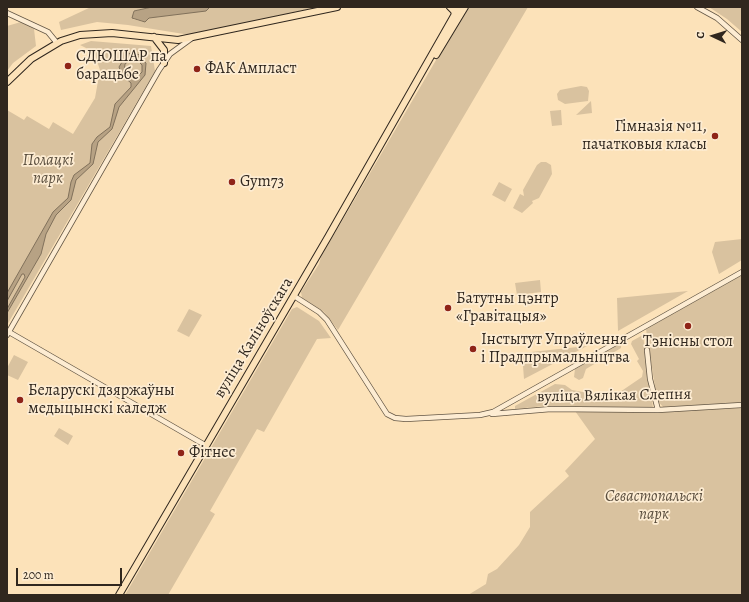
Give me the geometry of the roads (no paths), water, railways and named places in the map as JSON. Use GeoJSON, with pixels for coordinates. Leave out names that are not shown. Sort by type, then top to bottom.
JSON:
{"type":"FeatureCollection","features":[{"type":"Feature","properties":{"kind":"main road"},"geometry":{"type":"LineString","coordinates":[[7,82],[30,59],[57,43],[88,34],[112,33],[178,40],[337,7]]}},
{"type":"Feature","properties":{"kind":"main road"},"geometry":{"type":"LineString","coordinates":[[450,7],[455,11],[455,15]]}},
{"type":"Feature","properties":{"kind":"main road","name":"вуліца Каліноўскага"},"geometry":{"type":"LineString","coordinates":[[118,595],[294,296],[459,7]]}},
{"type":"Feature","properties":{"kind":"main road","name":"вуліца Каліноўскага"},"geometry":{"type":"LineString","coordinates":[[410,95],[464,7]]}},
{"type":"Feature","properties":{"kind":"main road"},"geometry":{"type":"LineString","coordinates":[[154,38],[164,50],[164,63]]}},
{"type":"Feature","properties":{"kind":"street"},"geometry":{"type":"LineString","coordinates":[[697,7],[717,18],[742,40]]}},
{"type":"Feature","properties":{"kind":"street"},"geometry":{"type":"LineString","coordinates":[[7,13],[48,32],[57,43]]}},
{"type":"Feature","properties":{"kind":"street"},"geometry":{"type":"LineString","coordinates":[[192,38],[170,54],[164,63],[8,334],[205,445]]}},
{"type":"Feature","properties":{"kind":"street"},"geometry":{"type":"LineString","coordinates":[[487,414],[508,404],[742,272]]}},
{"type":"Feature","properties":{"kind":"street","name":"вуліца Вялікая Слепня"},"geometry":{"type":"LineString","coordinates":[[294,296],[325,317],[390,416],[404,420],[551,409],[658,410],[742,406]]}},
{"type":"Feature","properties":{"kind":"street"},"geometry":{"type":"LineString","coordinates":[[647,350],[650,379],[658,410]]}},
{"type":"Feature","properties":{"kind":"street"},"geometry":{"type":"LineString","coordinates":[[508,404],[511,411]]}},
{"type":"Feature","properties":{"kind":"place","name":"СДЮШАР па барацьбе"},"geometry":{"type":"Point","coordinates":[68,66]}},
{"type":"Feature","properties":{"kind":"place","name":"ФАК Ампласт"},"geometry":{"type":"Point","coordinates":[197,69]}},
{"type":"Feature","properties":{"kind":"place","name":"Гімназія №11, пачатковыя класы"},"geometry":{"type":"Point","coordinates":[715,136]}},
{"type":"Feature","properties":{"kind":"place","name":"Gym73"},"geometry":{"type":"Point","coordinates":[232,182]}},
{"type":"Feature","properties":{"kind":"place","name":"Батутны цэнтр «Гравітацыя»"},"geometry":{"type":"Point","coordinates":[448,308]}},
{"type":"Feature","properties":{"kind":"place","name":"Тэнісны стол"},"geometry":{"type":"Point","coordinates":[688,326]}},
{"type":"Feature","properties":{"kind":"place","name":"Інстытут Упраўлення і Прадпрымальніцтва"},"geometry":{"type":"Point","coordinates":[473,349]}},
{"type":"Feature","properties":{"kind":"place","name":"Беларускі дзяржаўны медыцынскі каледж"},"geometry":{"type":"Point","coordinates":[20,400]}},
{"type":"Feature","properties":{"kind":"place","name":"Фітнес"},"geometry":{"type":"Point","coordinates":[181,453]}},
{"type":"Feature","properties":{"kind":"park label","name":"Полацкі парк"},"geometry":{"type":"Point","coordinates":[48,170]}},
{"type":"Feature","properties":{"kind":"park label","name":"Севастопальскі парк"},"geometry":{"type":"Point","coordinates":[654,506]}}]}
